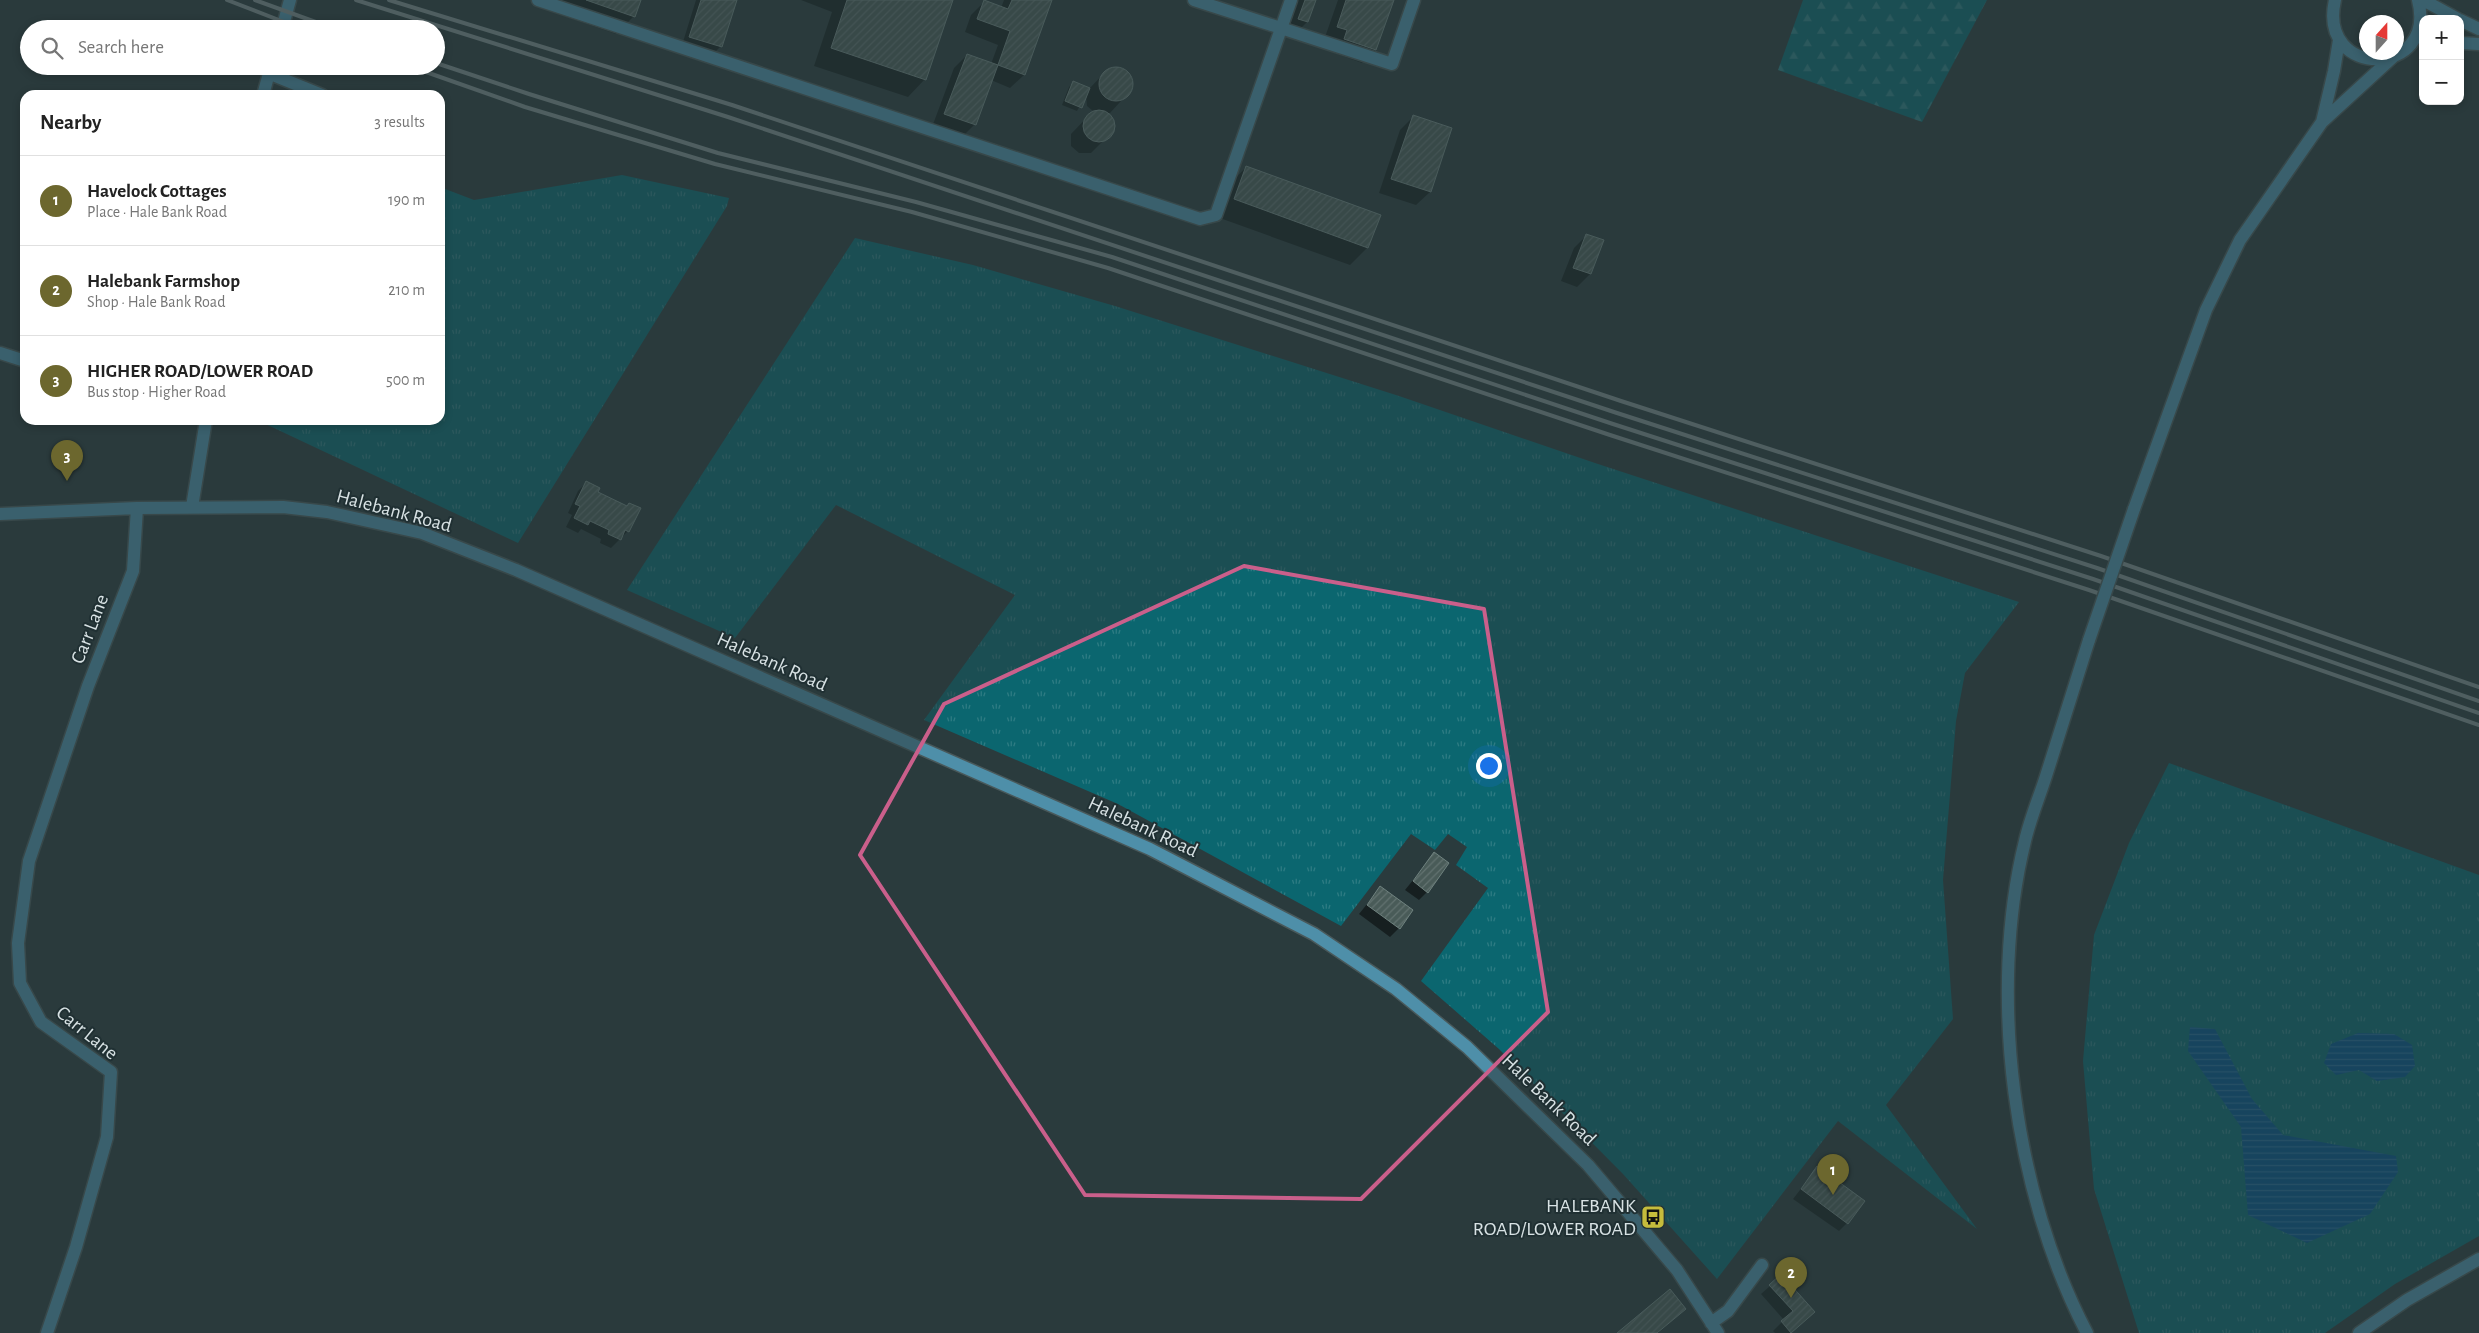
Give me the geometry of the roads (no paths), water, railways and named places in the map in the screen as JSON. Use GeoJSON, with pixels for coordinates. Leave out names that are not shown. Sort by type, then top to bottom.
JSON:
{"type":"FeatureCollection","features":[{"type":"Feature","properties":{"kind":"street"},"geometry":{"type":"LineString","coordinates":[[284,20],[290,0]]}},
{"type":"Feature","properties":{"kind":"street"},"geometry":{"type":"LineString","coordinates":[[538,0],[1200,219],[1216,216],[1291,0]]}},
{"type":"Feature","properties":{"kind":"street"},"geometry":{"type":"LineString","coordinates":[[1194,0],[1210,2],[1392,64],[1414,0]]}},
{"type":"Feature","properties":{"kind":"street"},"geometry":{"type":"LineString","coordinates":[[2334,0],[2332,13],[2333,27],[2339,40],[2348,50],[2359,57]]}},
{"type":"Feature","properties":{"kind":"street"},"geometry":{"type":"LineString","coordinates":[[2404,50],[2414,41],[2420,27],[2421,12],[2418,0]]}},
{"type":"Feature","properties":{"kind":"street"},"geometry":{"type":"LineString","coordinates":[[2423,0],[2451,15]]}},
{"type":"Feature","properties":{"kind":"street"},"geometry":{"type":"LineString","coordinates":[[2464,22],[2479,29]]}},
{"type":"Feature","properties":{"kind":"street"},"geometry":{"type":"LineString","coordinates":[[2322,122],[2339,40]]}},
{"type":"Feature","properties":{"kind":"street"},"geometry":{"type":"LineString","coordinates":[[2464,43],[2479,44]]}},
{"type":"Feature","properties":{"kind":"street"},"geometry":{"type":"LineString","coordinates":[[2408,47],[2419,45]]}},
{"type":"Feature","properties":{"kind":"street"},"geometry":{"type":"LineString","coordinates":[[2087,1333],[2058,1271],[2027,1170],[2010,1045],[2008,978],[2013,912],[2025,841],[2089,640],[2206,310],[2240,240],[2322,122],[2390,60]]}},
{"type":"Feature","properties":{"kind":"street"},"geometry":{"type":"LineString","coordinates":[[264,90],[269,75]]}},
{"type":"Feature","properties":{"kind":"street"},"geometry":{"type":"LineString","coordinates":[[280,75],[312,90]]}},
{"type":"Feature","properties":{"kind":"street"},"geometry":{"type":"LineString","coordinates":[[0,353],[20,359]]}},
{"type":"Feature","properties":{"kind":"street"},"geometry":{"type":"LineString","coordinates":[[192,507],[205,425]]}},
{"type":"Feature","properties":{"kind":"street","name":"Halebank Road"},"geometry":{"type":"LineString","coordinates":[[0,514],[138,508],[283,507],[327,512],[422,533],[466,550],[1150,849],[1314,934]]}},
{"type":"Feature","properties":{"kind":"street","name":"Carr Lane"},"geometry":{"type":"LineString","coordinates":[[47,1333],[76,1247],[107,1138],[111,1072],[42,1022],[20,983],[18,943],[29,861],[88,686],[132,571],[138,508]]}},
{"type":"Feature","properties":{"kind":"street","name":"Hale Bank Road"},"geometry":{"type":"LineString","coordinates":[[1314,934],[1396,989],[1467,1047],[1588,1165],[1677,1270],[1715,1328]]}},
{"type":"Feature","properties":{"kind":"street"},"geometry":{"type":"LineString","coordinates":[[2359,1333],[2407,1300],[2479,1259]]}},
{"type":"Feature","properties":{"kind":"street"},"geometry":{"type":"LineString","coordinates":[[1715,1328],[1762,1265]]}},
{"type":"Feature","properties":{"kind":"railway"},"geometry":{"type":"LineString","coordinates":[[227,0],[279,20]]}},
{"type":"Feature","properties":{"kind":"railway"},"geometry":{"type":"LineString","coordinates":[[255,0],[310,20]]}},
{"type":"Feature","properties":{"kind":"railway"},"geometry":{"type":"LineString","coordinates":[[356,0],[420,20]]}},
{"type":"Feature","properties":{"kind":"railway"},"geometry":{"type":"LineString","coordinates":[[389,0],[732,105],[1621,401],[2101,556],[2479,687]]}},
{"type":"Feature","properties":{"kind":"railway"},"geometry":{"type":"LineString","coordinates":[[445,28],[728,117],[1617,413],[2097,568],[2479,701]]}},
{"type":"Feature","properties":{"kind":"railway"},"geometry":{"type":"LineString","coordinates":[[445,66],[718,153],[916,202],[1112,257],[1613,424],[2093,579],[2479,713]]}},
{"type":"Feature","properties":{"kind":"railway"},"geometry":{"type":"LineString","coordinates":[[434,75],[525,107],[715,164],[912,212],[1108,268],[1610,435],[2089,590],[2479,725]]}},
{"type":"Feature","properties":{"kind":"place","name":"HIGHER ROAD/LOWER ROAD"},"geometry":{"type":"Point","coordinates":[67,481]}},
{"type":"Feature","properties":{"kind":"place","name":"Havelock Cottages"},"geometry":{"type":"Point","coordinates":[1833,1195]}},
{"type":"Feature","properties":{"kind":"place","name":"HALEBANK ROAD/LOWER ROAD"},"geometry":{"type":"Point","coordinates":[1653,1217]}},
{"type":"Feature","properties":{"kind":"place","name":"Halebank Farmshop"},"geometry":{"type":"Point","coordinates":[1791,1298]}}]}
